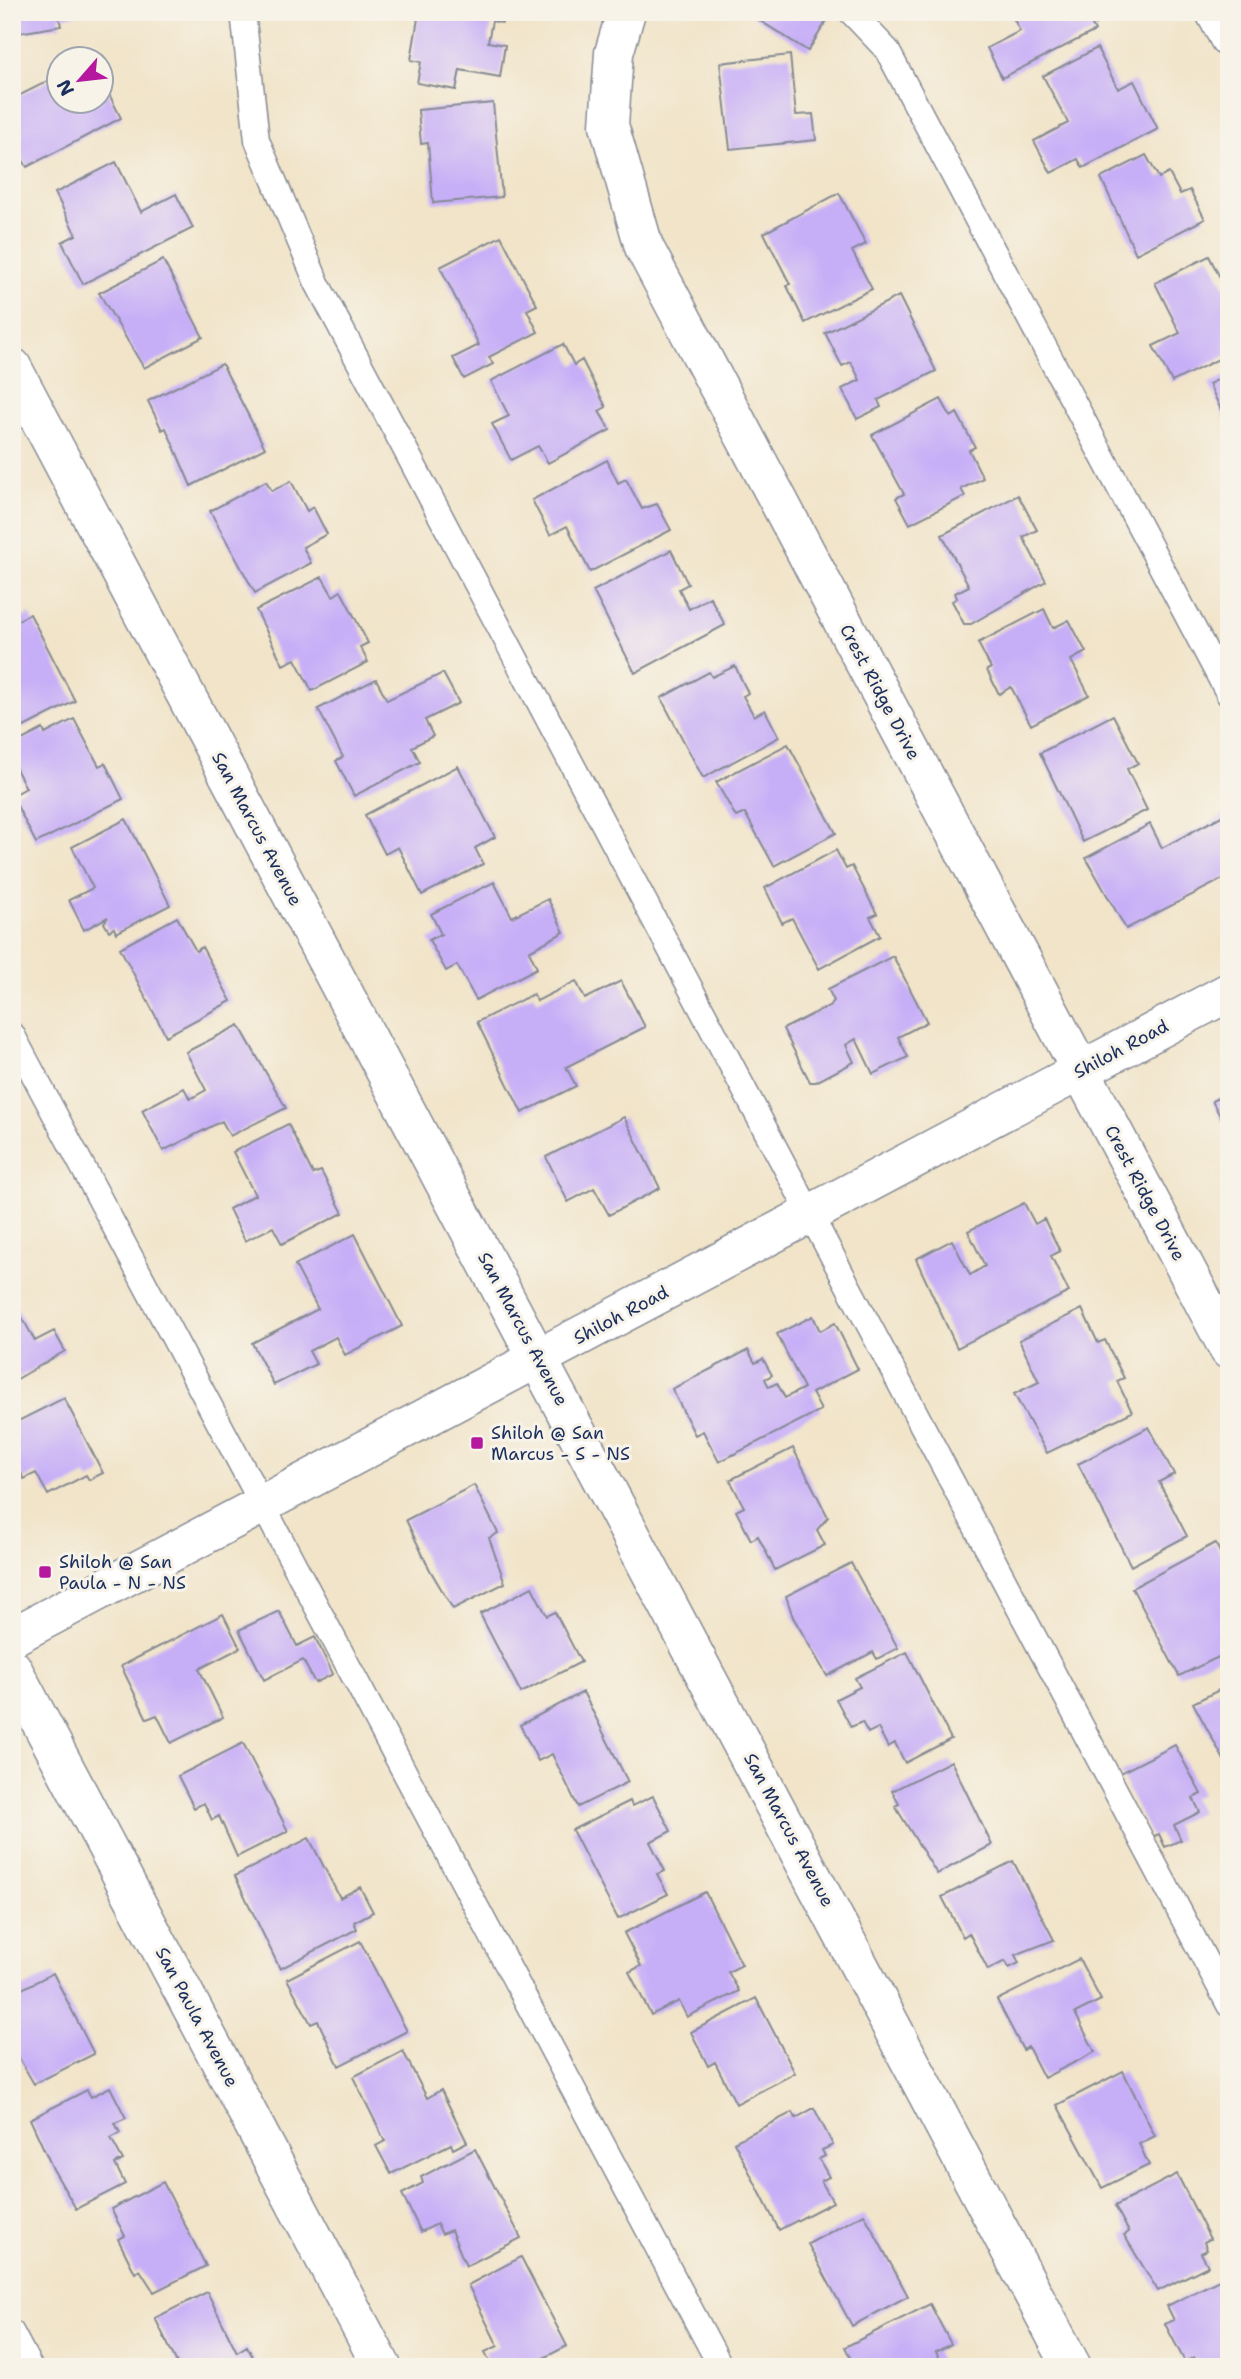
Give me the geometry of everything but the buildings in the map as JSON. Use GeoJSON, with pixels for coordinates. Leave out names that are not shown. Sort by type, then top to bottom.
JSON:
{"type":"FeatureCollection","features":[{"type":"Feature","properties":{"kind":"street","name":"Crest Ridge Drive"},"geometry":{"type":"LineString","coordinates":[[626,12],[614,53],[609,125],[644,247],[1229,1350]]}},
{"type":"Feature","properties":{"kind":"street"},"geometry":{"type":"LineString","coordinates":[[1215,12],[1229,38]]}},
{"type":"Feature","properties":{"kind":"street","name":"San Marcus Avenue"},"geometry":{"type":"LineString","coordinates":[[12,367],[1072,2367]]}},
{"type":"Feature","properties":{"kind":"street","name":"Shiloh Road"},"geometry":{"type":"LineString","coordinates":[[12,1637],[1229,992]]}},
{"type":"Feature","properties":{"kind":"street","name":"San Paula Avenue"},"geometry":{"type":"LineString","coordinates":[[12,1668],[382,2367]]}},
{"type":"Feature","properties":{"kind":"lane"},"geometry":{"type":"LineString","coordinates":[[243,12],[257,139],[317,283],[1229,2005]]}},
{"type":"Feature","properties":{"kind":"lane"},"geometry":{"type":"LineString","coordinates":[[851,12],[887,50],[1229,695]]}},
{"type":"Feature","properties":{"kind":"lane"},"geometry":{"type":"LineString","coordinates":[[12,1034],[721,2367]]}},
{"type":"Feature","properties":{"kind":"lane"},"geometry":{"type":"LineString","coordinates":[[12,2333],[30,2367]]}},
{"type":"Feature","properties":{"kind":"place","name":"Shiloh @ San Marcus - S - NS"},"geometry":{"type":"Point","coordinates":[477,1443]}},
{"type":"Feature","properties":{"kind":"place","name":"Shiloh @ San Paula - N - NS"},"geometry":{"type":"Point","coordinates":[45,1572]}}]}
